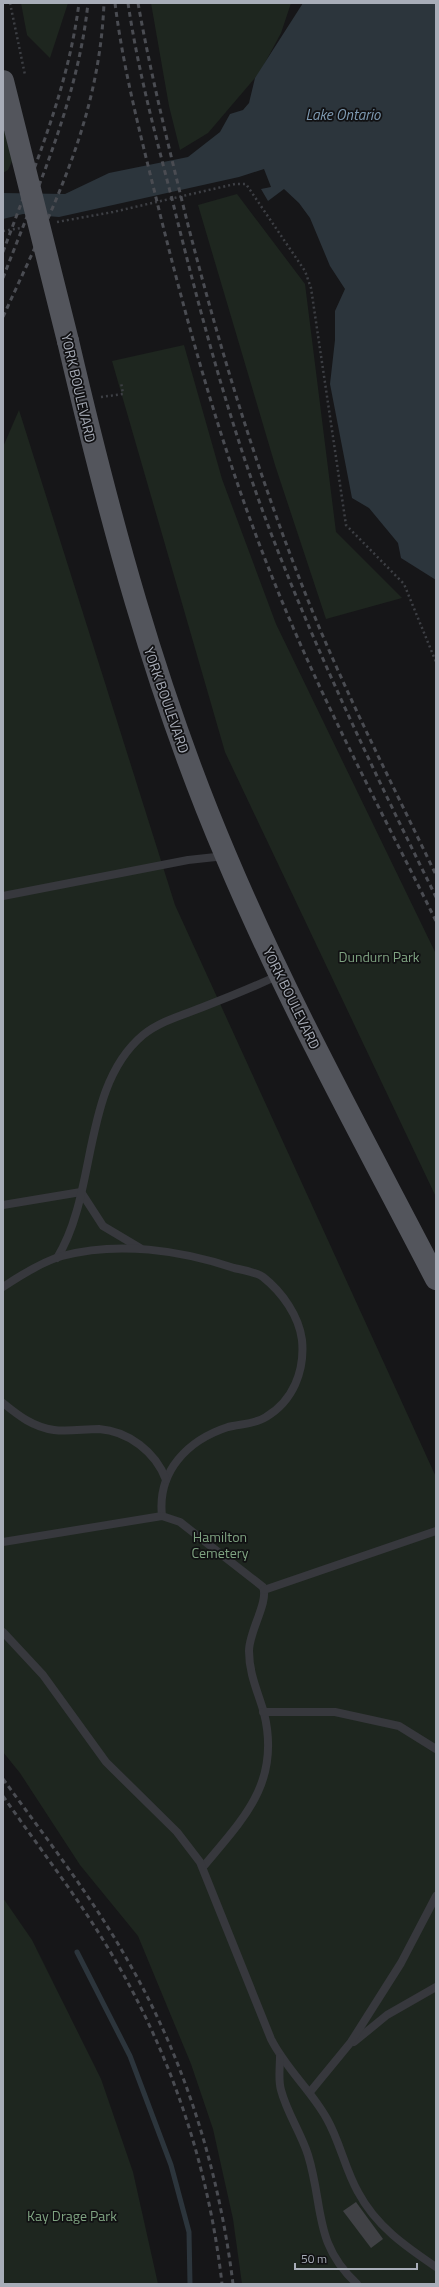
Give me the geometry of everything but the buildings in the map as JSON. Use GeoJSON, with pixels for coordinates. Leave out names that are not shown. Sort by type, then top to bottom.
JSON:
{"type":"FeatureCollection","features":[{"type":"Feature","properties":{"kind":"main road","name":"YORK BOULEVARD"},"geometry":{"type":"LineString","coordinates":[[3,80],[106,500],[148,646],[194,778],[226,856],[280,975],[436,1279]]}},
{"type":"Feature","properties":{"kind":"lane"},"geometry":{"type":"LineString","coordinates":[[3,896],[188,860],[226,856]]}},
{"type":"Feature","properties":{"kind":"lane"},"geometry":{"type":"LineString","coordinates":[[57,1258],[74,1223],[108,1084],[122,1057],[143,1035],[160,1024],[243,992],[280,975]]}},
{"type":"Feature","properties":{"kind":"lane"},"geometry":{"type":"LineString","coordinates":[[3,1204],[81,1192]]}},
{"type":"Feature","properties":{"kind":"lane"},"geometry":{"type":"LineString","coordinates":[[81,1192],[103,1226],[134,1246],[144,1249]]}},
{"type":"Feature","properties":{"kind":"lane"},"geometry":{"type":"LineString","coordinates":[[3,1287],[57,1258],[102,1249],[144,1249],[200,1256],[262,1276],[290,1306],[302,1339],[300,1374],[285,1404],[265,1418],[228,1427],[204,1438],[176,1459],[166,1480],[162,1516]]}},
{"type":"Feature","properties":{"kind":"lane"},"geometry":{"type":"LineString","coordinates":[[3,1404],[28,1423],[54,1430],[100,1430],[120,1433],[146,1449],[164,1473],[166,1480]]}},
{"type":"Feature","properties":{"kind":"lane"},"geometry":{"type":"LineString","coordinates":[[3,1542],[162,1516],[180,1522],[264,1590],[265,1600],[254,1625],[249,1650],[251,1675],[263,1712],[268,1752],[260,1791],[245,1817],[203,1866]]}},
{"type":"Feature","properties":{"kind":"lane"},"geometry":{"type":"LineString","coordinates":[[264,1590],[436,1531]]}},
{"type":"Feature","properties":{"kind":"lane"},"geometry":{"type":"LineString","coordinates":[[3,1632],[43,1675],[106,1762],[177,1832],[203,1866],[280,2057],[310,2092],[328,2120],[358,2192],[374,2218],[396,2240],[436,2267]]}},
{"type":"Feature","properties":{"kind":"lane"},"geometry":{"type":"LineString","coordinates":[[263,1712],[335,1712],[399,1726],[436,1749]]}},
{"type":"Feature","properties":{"kind":"lane"},"geometry":{"type":"LineString","coordinates":[[310,2092],[346,2048],[401,1963],[436,1896]]}},
{"type":"Feature","properties":{"kind":"lane"},"geometry":{"type":"LineString","coordinates":[[346,2048],[387,2015],[436,1987]]}},
{"type":"Feature","properties":{"kind":"lane"},"geometry":{"type":"LineString","coordinates":[[280,2057],[280,2089],[308,2155],[323,2231],[331,2252],[344,2271],[357,2284]]}},
{"type":"Feature","properties":{"kind":"path"},"geometry":{"type":"LineString","coordinates":[[10,3],[25,75]]}},
{"type":"Feature","properties":{"kind":"path"},"geometry":{"type":"LineString","coordinates":[[113,212],[242,183],[246,184],[249,188],[305,271],[311,288],[346,525],[404,584],[436,662]]}},
{"type":"Feature","properties":{"kind":"path"},"geometry":{"type":"LineString","coordinates":[[103,397],[123,394],[121,382]]}},
{"type":"Feature","properties":{"kind":"green space"},"geometry":{"type":"Polygon","coordinates":[[[21,3],[68,3],[50,58],[27,35],[21,3]]]}},
{"type":"Feature","properties":{"kind":"green space"},"geometry":{"type":"Polygon","coordinates":[[[151,3],[291,3],[281,33],[260,72],[208,133],[180,150],[169,106],[151,3]]]}},
{"type":"Feature","properties":{"kind":"green space"},"geometry":{"type":"Polygon","coordinates":[[[3,129],[17,151],[8,170],[3,173],[3,129]]]}},
{"type":"Feature","properties":{"kind":"green space"},"geometry":{"type":"Polygon","coordinates":[[[237,194],[305,284],[336,532],[402,598],[326,619],[275,465],[198,205],[237,194]]]}},
{"type":"Feature","properties":{"kind":"green space","name":"Dundurn Park"},"geometry":{"type":"Polygon","coordinates":[[[184,345],[222,479],[276,624],[436,954],[436,1197],[225,752],[112,361],[184,345]]]}},
{"type":"Feature","properties":{"kind":"green space","name":"Hamilton Cemetery"},"geometry":{"type":"Polygon","coordinates":[[[19,410],[175,905],[436,1477],[436,2284],[242,2284],[233,2219],[213,2129],[191,2064],[138,1936],[80,1865],[20,1773],[3,1752],[3,447],[19,410]]]}},
{"type":"Feature","properties":{"kind":"green space","name":"Kay Drage Park"},"geometry":{"type":"Polygon","coordinates":[[[3,1898],[32,1940],[101,2079],[133,2172],[158,2284],[3,2284],[3,1898]]]}},
{"type":"Feature","properties":{"kind":"water","name":"Lake Ontario"},"geometry":{"type":"Polygon","coordinates":[[[303,3],[436,3],[436,580],[401,558],[398,543],[369,508],[352,498],[330,384],[335,340],[335,311],[345,289],[330,266],[310,218],[299,203],[284,189],[268,201],[261,189],[271,187],[264,169],[239,177],[59,217],[23,214],[3,219],[3,193],[65,194],[109,173],[188,157],[220,132],[230,114],[243,110],[249,103],[255,78],[303,3]]]}},
{"type":"Feature","properties":{"kind":"waterway"},"geometry":{"type":"LineString","coordinates":[[77,1952],[130,2056],[171,2165],[189,2232],[190,2284]]}},
{"type":"Feature","properties":{"kind":"railway"},"geometry":{"type":"LineString","coordinates":[[3,252],[58,98],[67,67],[79,3]]}},
{"type":"Feature","properties":{"kind":"railway"},"geometry":{"type":"LineString","coordinates":[[3,278],[42,177],[66,109],[83,39],[88,3]]}},
{"type":"Feature","properties":{"kind":"railway"},"geometry":{"type":"LineString","coordinates":[[3,317],[55,203],[83,127],[93,88],[100,47],[104,3]]}},
{"type":"Feature","properties":{"kind":"railway"},"geometry":{"type":"LineString","coordinates":[[115,3],[123,56],[134,109],[172,262],[198,357],[242,497],[277,589],[314,674],[436,921]]}},
{"type":"Feature","properties":{"kind":"railway"},"geometry":{"type":"LineString","coordinates":[[128,3],[148,104],[194,285],[216,367],[254,488],[287,575],[327,668],[369,760],[436,897]]}},
{"type":"Feature","properties":{"kind":"railway"},"geometry":{"type":"LineString","coordinates":[[138,3],[161,112],[187,221],[224,357],[267,491],[300,580],[331,655],[436,875]]}},
{"type":"Feature","properties":{"kind":"railway"},"geometry":{"type":"LineString","coordinates":[[3,1779],[68,1868],[114,1937],[148,1999],[166,2037],[183,2077],[209,2158],[219,2199],[233,2284]]}},
{"type":"Feature","properties":{"kind":"railway"},"geometry":{"type":"LineString","coordinates":[[3,1796],[89,1917],[124,1975],[164,2059],[181,2103],[195,2147],[206,2192],[222,2284]]}}]}
